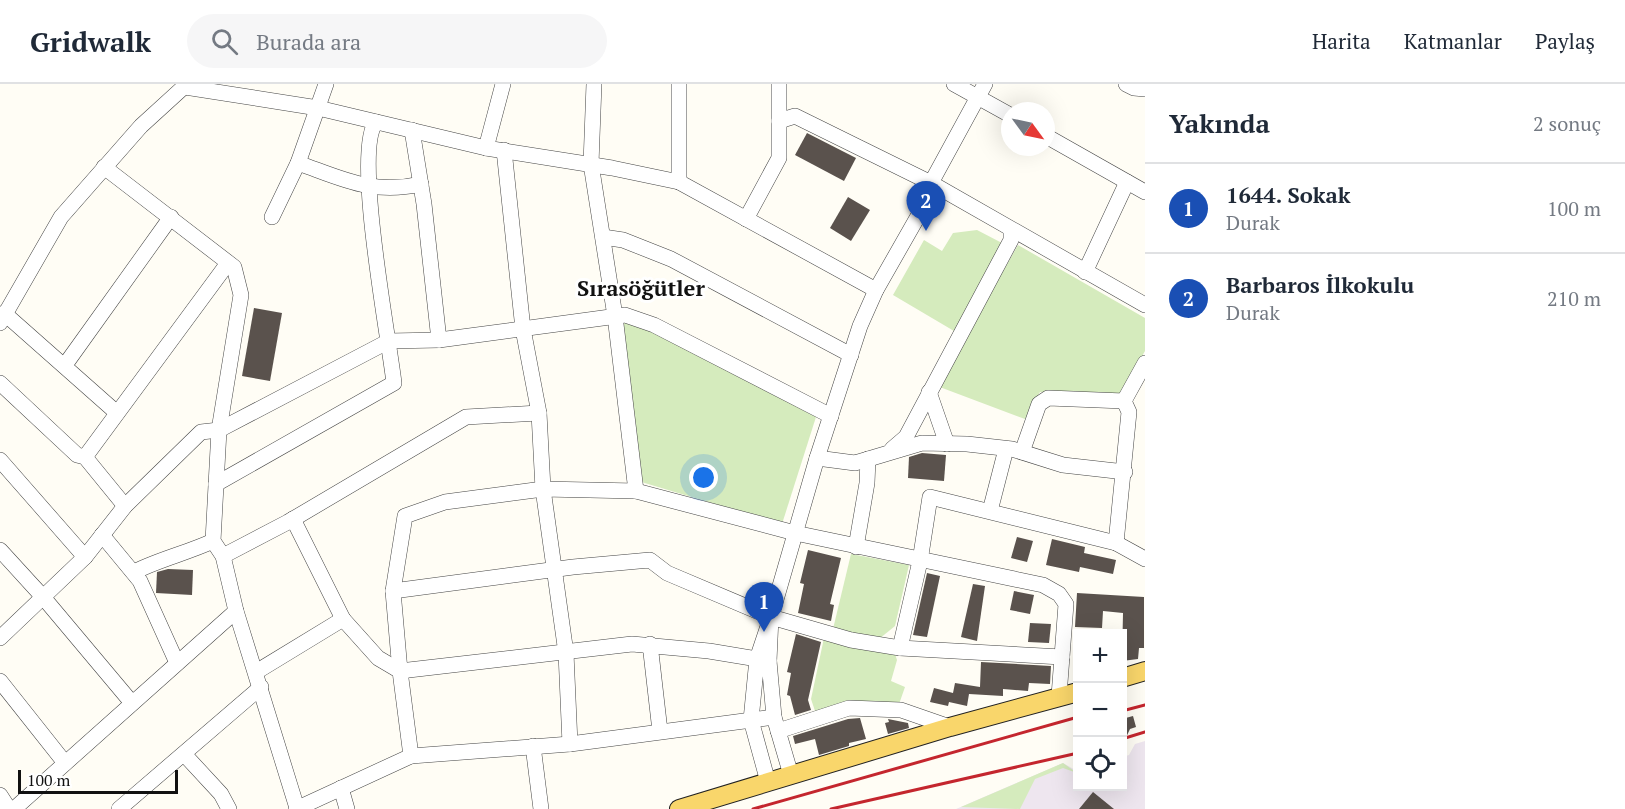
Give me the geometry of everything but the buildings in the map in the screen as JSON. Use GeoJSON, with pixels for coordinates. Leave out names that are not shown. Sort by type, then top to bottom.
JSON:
{"type":"FeatureCollection","features":[{"type":"Feature","properties":{"kind":"main road"},"geometry":{"type":"LineString","coordinates":[[1127,676],[1145,671]]}},
{"type":"Feature","properties":{"kind":"main road"},"geometry":{"type":"LineString","coordinates":[[679,809],[950,727],[1073,693]]}},
{"type":"Feature","properties":{"kind":"street"},"geometry":{"type":"LineString","coordinates":[[272,217],[298,163],[326,84]]}},
{"type":"Feature","properties":{"kind":"street"},"geometry":{"type":"LineString","coordinates":[[486,147],[502,84]]}},
{"type":"Feature","properties":{"kind":"street"},"geometry":{"type":"LineString","coordinates":[[594,84],[591,164],[615,316],[636,491]]}},
{"type":"Feature","properties":{"kind":"street"},"geometry":{"type":"LineString","coordinates":[[679,84],[679,182]]}},
{"type":"Feature","properties":{"kind":"street"},"geometry":{"type":"LineString","coordinates":[[746,219],[779,158],[779,84]]}},
{"type":"Feature","properties":{"kind":"street"},"geometry":{"type":"LineString","coordinates":[[954,84],[981,90],[1001,107]]}},
{"type":"Feature","properties":{"kind":"street"},"geometry":{"type":"LineString","coordinates":[[1126,84],[1134,88],[1145,89]]}},
{"type":"Feature","properties":{"kind":"street"},"geometry":{"type":"LineString","coordinates":[[117,413],[65,365],[2,318],[61,217],[141,126],[186,86],[318,108],[486,147],[591,164],[679,182],[876,290]]}},
{"type":"Feature","properties":{"kind":"street"},"geometry":{"type":"LineString","coordinates":[[768,782],[751,720],[771,617],[817,458],[850,355],[876,290],[929,197],[931,183],[981,90]]}},
{"type":"Feature","properties":{"kind":"street"},"geometry":{"type":"LineString","coordinates":[[779,121],[795,116],[931,183],[1145,305]]}},
{"type":"Feature","properties":{"kind":"street"},"geometry":{"type":"LineString","coordinates":[[216,483],[394,383],[377,274],[370,188],[368,155],[371,128],[376,122]]}},
{"type":"Feature","properties":{"kind":"street"},"geometry":{"type":"LineString","coordinates":[[412,130],[421,184],[439,340]]}},
{"type":"Feature","properties":{"kind":"street"},"geometry":{"type":"LineString","coordinates":[[1055,141],[1145,192]]}},
{"type":"Feature","properties":{"kind":"street"},"geometry":{"type":"LineString","coordinates":[[504,150],[523,329],[539,412],[543,489],[566,653],[570,744]]}},
{"type":"Feature","properties":{"kind":"street"},"geometry":{"type":"LineString","coordinates":[[298,163],[370,188],[400,189],[421,184]]}},
{"type":"Feature","properties":{"kind":"street"},"geometry":{"type":"LineString","coordinates":[[104,166],[234,267],[241,295],[219,430],[213,541],[223,556],[236,611],[297,809],[411,756],[570,744],[751,720],[776,724],[849,708],[901,710],[950,727]]}},
{"type":"Feature","properties":{"kind":"street"},"geometry":{"type":"LineString","coordinates":[[1085,272],[1127,182]]}},
{"type":"Feature","properties":{"kind":"street"},"geometry":{"type":"LineString","coordinates":[[65,365],[171,218]]}},
{"type":"Feature","properties":{"kind":"street"},"geometry":{"type":"LineString","coordinates":[[885,454],[906,437],[1011,240],[1011,230]]}},
{"type":"Feature","properties":{"kind":"street"},"geometry":{"type":"LineString","coordinates":[[603,237],[623,240],[671,259],[850,355]]}},
{"type":"Feature","properties":{"kind":"street"},"geometry":{"type":"LineString","coordinates":[[85,457],[228,262]]}},
{"type":"Feature","properties":{"kind":"street"},"geometry":{"type":"LineString","coordinates":[[0,638],[85,557],[125,506],[201,432],[219,430],[389,341],[439,340],[626,315],[654,325],[831,416]]}},
{"type":"Feature","properties":{"kind":"street"},"geometry":{"type":"LineString","coordinates":[[1124,401],[1145,363]]}},
{"type":"Feature","properties":{"kind":"street"},"geometry":{"type":"LineString","coordinates":[[0,383],[77,455],[85,457],[125,506]]}},
{"type":"Feature","properties":{"kind":"street"},"geometry":{"type":"LineString","coordinates":[[929,392],[946,444]]}},
{"type":"Feature","properties":{"kind":"street"},"geometry":{"type":"LineString","coordinates":[[1022,452],[1039,404],[1048,398],[1124,401]]}},
{"type":"Feature","properties":{"kind":"street"},"geometry":{"type":"LineString","coordinates":[[1116,543],[1125,472],[1129,412],[1124,401]]}},
{"type":"Feature","properties":{"kind":"street"},"geometry":{"type":"LineString","coordinates":[[223,556],[293,519],[466,417],[539,412]]}},
{"type":"Feature","properties":{"kind":"street"},"geometry":{"type":"LineString","coordinates":[[817,458],[855,463],[922,443],[946,444],[1006,448],[1063,465],[1125,472]]}},
{"type":"Feature","properties":{"kind":"street"},"geometry":{"type":"LineString","coordinates":[[990,511],[1006,448]]}},
{"type":"Feature","properties":{"kind":"street"},"geometry":{"type":"LineString","coordinates":[[856,547],[867,483],[868,459]]}},
{"type":"Feature","properties":{"kind":"street"},"geometry":{"type":"LineString","coordinates":[[0,460],[85,557]]}},
{"type":"Feature","properties":{"kind":"street"},"geometry":{"type":"LineString","coordinates":[[411,756],[393,591],[405,516],[445,502],[543,489],[636,491],[795,533],[1043,585],[1059,594],[1066,604],[1059,696]]}},
{"type":"Feature","properties":{"kind":"street"},"geometry":{"type":"LineString","coordinates":[[900,648],[921,561],[930,496],[1116,543],[1145,559]]}},
{"type":"Feature","properties":{"kind":"street"},"geometry":{"type":"LineString","coordinates":[[293,519],[343,619],[378,658],[400,671],[632,644],[650,644],[763,660]]}},
{"type":"Feature","properties":{"kind":"street"},"geometry":{"type":"LineString","coordinates":[[102,535],[134,572],[177,663]]}},
{"type":"Feature","properties":{"kind":"street"},"geometry":{"type":"LineString","coordinates":[[134,572],[161,558],[185,553],[213,541]]}},
{"type":"Feature","properties":{"kind":"street"},"geometry":{"type":"LineString","coordinates":[[0,550],[43,597],[132,703]]}},
{"type":"Feature","properties":{"kind":"street"},"geometry":{"type":"LineString","coordinates":[[393,591],[556,569],[650,560],[667,573],[771,617],[851,640],[900,648],[1062,657]]}},
{"type":"Feature","properties":{"kind":"street"},"geometry":{"type":"LineString","coordinates":[[0,795],[12,809],[236,611]]}},
{"type":"Feature","properties":{"kind":"street"},"geometry":{"type":"LineString","coordinates":[[256,672],[343,619]]}},
{"type":"Feature","properties":{"kind":"street"},"geometry":{"type":"LineString","coordinates":[[650,644],[660,731]]}},
{"type":"Feature","properties":{"kind":"street"},"geometry":{"type":"LineString","coordinates":[[763,660],[776,724],[791,775]]}},
{"type":"Feature","properties":{"kind":"street"},"geometry":{"type":"LineString","coordinates":[[0,681],[65,763]]}},
{"type":"Feature","properties":{"kind":"street"},"geometry":{"type":"LineString","coordinates":[[119,809],[261,687]]}},
{"type":"Feature","properties":{"kind":"street"},"geometry":{"type":"LineString","coordinates":[[533,746],[541,809]]}},
{"type":"Feature","properties":{"kind":"street"},"geometry":{"type":"LineString","coordinates":[[184,754],[221,794],[229,809]]}},
{"type":"Feature","properties":{"kind":"street"},"geometry":{"type":"LineString","coordinates":[[341,788],[347,809]]}},
{"type":"Feature","properties":{"kind":"shaded area"},"geometry":{"type":"Polygon","coordinates":[[[1145,741],[1145,809],[956,809],[1063,763],[1073,769],[1073,791],[1127,791],[1127,756],[1135,744],[1145,741]]]}},
{"type":"Feature","properties":{"kind":"green space"},"geometry":{"type":"Polygon","coordinates":[[[977,230],[1002,243],[954,331],[893,295],[924,240],[942,251],[953,233],[977,230]]]}},
{"type":"Feature","properties":{"kind":"green space"},"geometry":{"type":"Polygon","coordinates":[[[1018,245],[1145,318],[1145,351],[1120,395],[1040,392],[1025,419],[937,386],[1018,245]]]}},
{"type":"Feature","properties":{"kind":"green space"},"geometry":{"type":"Polygon","coordinates":[[[627,322],[646,327],[816,417],[782,524],[638,481],[619,326],[627,322]]]}},
{"type":"Feature","properties":{"kind":"green space"},"geometry":{"type":"Polygon","coordinates":[[[851,554],[909,565],[895,626],[879,639],[833,629],[851,554]]]}},
{"type":"Feature","properties":{"kind":"green space"},"geometry":{"type":"Polygon","coordinates":[[[824,638],[895,654],[897,660],[891,681],[905,687],[898,707],[816,714],[811,699],[824,638]]]}},
{"type":"Feature","properties":{"kind":"green space"},"geometry":{"type":"Polygon","coordinates":[[[1063,763],[1073,770],[1063,768],[1035,779],[1020,809],[961,807],[1063,763]]]}},
{"type":"Feature","properties":{"kind":"railway"},"geometry":{"type":"LineString","coordinates":[[1127,710],[1145,705]]}},
{"type":"Feature","properties":{"kind":"railway"},"geometry":{"type":"LineString","coordinates":[[753,809],[1073,718]]}},
{"type":"Feature","properties":{"kind":"railway"},"geometry":{"type":"LineString","coordinates":[[1127,737],[1145,732]]}},
{"type":"Feature","properties":{"kind":"railway"},"geometry":{"type":"LineString","coordinates":[[831,809],[1073,754]]}},
{"type":"Feature","properties":{"kind":"place","name":"Barbaros İlkokulu"},"geometry":{"type":"Point","coordinates":[926,231]}},
{"type":"Feature","properties":{"kind":"place","name":"1644. Sokak"},"geometry":{"type":"Point","coordinates":[764,632]}},
{"type":"Feature","properties":{"kind":"district","name":"Sırasöğütler"},"geometry":{"type":"Point","coordinates":[641,287]}}]}
